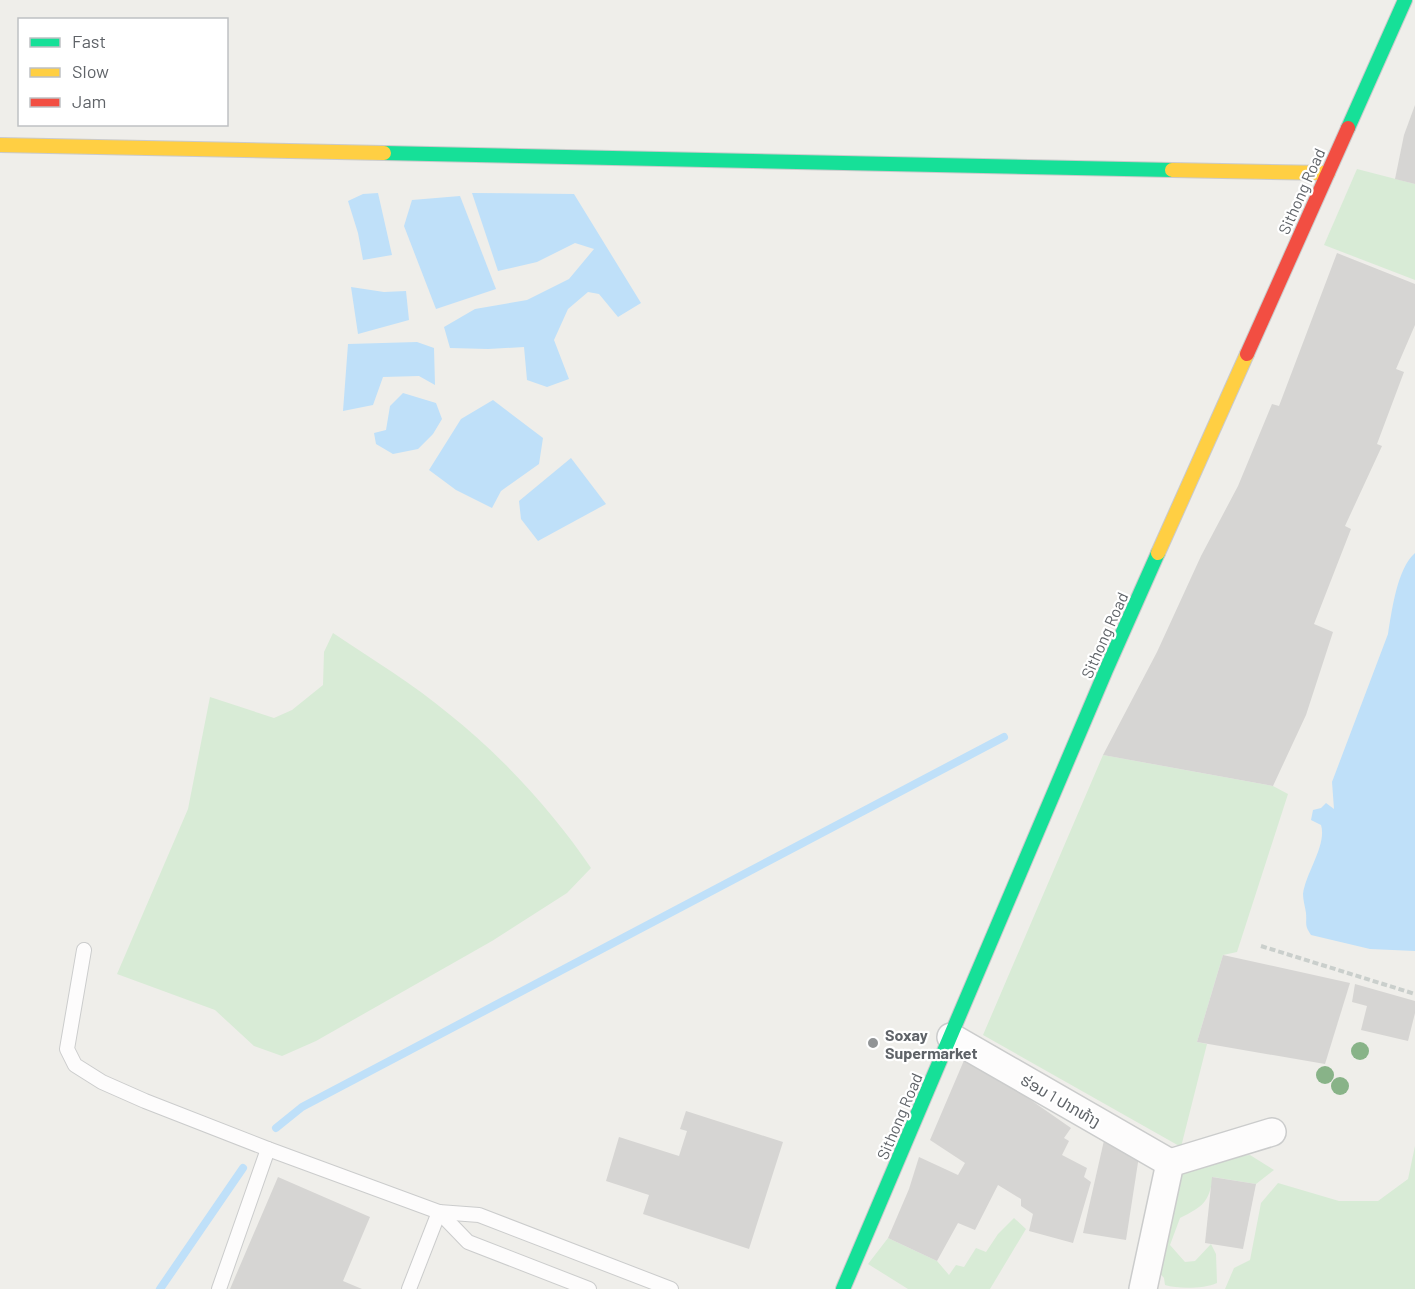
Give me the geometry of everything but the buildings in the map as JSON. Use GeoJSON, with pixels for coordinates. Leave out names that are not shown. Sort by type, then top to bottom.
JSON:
{"type":"FeatureCollection","features":[{"type":"Feature","properties":{"kind":"main road","name":"Sithong Road"},"geometry":{"type":"LineString","coordinates":[[843,1289],[1106,670],[1405,0]]}},
{"type":"Feature","properties":{"kind":"main road"},"geometry":{"type":"LineString","coordinates":[[0,145],[1328,173]]}},
{"type":"Feature","properties":{"kind":"street","name":"ຮ່ອມ 1 ປາກທ້າງ"},"geometry":{"type":"LineString","coordinates":[[951,1037],[1170,1163]]}},
{"type":"Feature","properties":{"kind":"street"},"geometry":{"type":"LineString","coordinates":[[1143,1289],[1170,1163],[1272,1132]]}},
{"type":"Feature","properties":{"kind":"lane"},"geometry":{"type":"LineString","coordinates":[[84,950],[68,1049],[75,1065],[102,1082],[268,1149],[439,1212],[479,1215],[671,1289]]}},
{"type":"Feature","properties":{"kind":"lane"},"geometry":{"type":"LineString","coordinates":[[219,1289],[268,1149]]}},
{"type":"Feature","properties":{"kind":"lane"},"geometry":{"type":"LineString","coordinates":[[409,1289],[439,1212]]}},
{"type":"Feature","properties":{"kind":"lane"},"geometry":{"type":"LineString","coordinates":[[439,1212],[468,1242],[589,1289]]}},
{"type":"Feature","properties":{"kind":"lane"},"geometry":{"type":"LineString","coordinates":[[637,1275],[637,1289]]}},
{"type":"Feature","properties":{"kind":"path"},"geometry":{"type":"LineString","coordinates":[[1261,946],[1415,994]]}},
{"type":"Feature","properties":{"kind":"green space"},"geometry":{"type":"Polygon","coordinates":[[[1357,169],[1415,184],[1415,280],[1324,245],[1357,169]]]}},
{"type":"Feature","properties":{"kind":"green space"},"geometry":{"type":"Polygon","coordinates":[[[333,633],[421,692],[469,730],[544,806],[591,868],[567,893],[492,941],[316,1041],[282,1056],[254,1046],[215,1010],[117,974],[188,809],[210,697],[274,718],[292,710],[323,685],[324,652],[333,633]]]}},
{"type":"Feature","properties":{"kind":"green space"},"geometry":{"type":"Polygon","coordinates":[[[1103,755],[1273,786],[1288,794],[1237,952],[1223,955],[1197,1042],[1207,1044],[1181,1147],[983,1035],[1103,755]]]}},
{"type":"Feature","properties":{"kind":"green space"},"geometry":{"type":"Polygon","coordinates":[[[1415,1146],[1415,1289],[1225,1289],[1234,1268],[1250,1260],[1261,1203],[1278,1183],[1339,1201],[1378,1201],[1408,1179],[1415,1146]]]}},
{"type":"Feature","properties":{"kind":"green space"},"geometry":{"type":"Polygon","coordinates":[[[1250,1155],[1274,1170],[1256,1184],[1213,1177],[1207,1198],[1194,1211],[1180,1218],[1170,1245],[1185,1262],[1195,1261],[1211,1244],[1216,1254],[1217,1283],[1191,1288],[1165,1285],[1164,1278],[1156,1269],[1179,1172],[1191,1160],[1250,1155]]]}},
{"type":"Feature","properties":{"kind":"green space"},"geometry":{"type":"Polygon","coordinates":[[[1014,1218],[1026,1229],[990,1289],[908,1289],[868,1264],[888,1238],[937,1261],[949,1275],[956,1265],[964,1267],[976,1248],[986,1252],[998,1234],[1014,1218]]]}},
{"type":"Feature","properties":{"kind":"water"},"geometry":{"type":"Polygon","coordinates":[[[378,193],[392,255],[363,260],[358,233],[348,201],[363,194],[378,193]]]}},
{"type":"Feature","properties":{"kind":"water"},"geometry":{"type":"Polygon","coordinates":[[[472,193],[574,194],[641,303],[618,317],[599,294],[588,292],[568,309],[554,340],[569,379],[547,387],[527,380],[524,347],[450,348],[444,327],[475,309],[527,300],[569,279],[594,249],[575,243],[537,262],[498,271],[472,193]]]}},
{"type":"Feature","properties":{"kind":"water"},"geometry":{"type":"Polygon","coordinates":[[[460,196],[496,289],[436,309],[404,226],[412,200],[460,196]]]}},
{"type":"Feature","properties":{"kind":"water"},"geometry":{"type":"Polygon","coordinates":[[[351,287],[384,292],[406,291],[409,320],[358,334],[351,287]]]}},
{"type":"Feature","properties":{"kind":"water"},"geometry":{"type":"Polygon","coordinates":[[[417,342],[434,348],[435,385],[419,376],[383,377],[373,405],[343,411],[348,344],[417,342]]]}},
{"type":"Feature","properties":{"kind":"water"},"geometry":{"type":"Polygon","coordinates":[[[403,393],[436,403],[442,419],[433,434],[418,449],[393,454],[376,444],[374,433],[386,430],[390,406],[403,393]]]}},
{"type":"Feature","properties":{"kind":"water"},"geometry":{"type":"Polygon","coordinates":[[[493,400],[543,438],[539,464],[501,491],[492,508],[456,490],[429,470],[461,419],[493,400]]]}},
{"type":"Feature","properties":{"kind":"water"},"geometry":{"type":"Polygon","coordinates":[[[571,458],[606,504],[538,541],[521,519],[519,501],[571,458]]]}},
{"type":"Feature","properties":{"kind":"water"},"geometry":{"type":"Polygon","coordinates":[[[1415,553],[1415,951],[1370,949],[1311,935],[1307,929],[1303,894],[1319,850],[1322,833],[1321,825],[1311,820],[1313,810],[1321,808],[1326,803],[1334,809],[1332,782],[1388,634],[1400,579],[1415,553]]]}},
{"type":"Feature","properties":{"kind":"waterway"},"geometry":{"type":"LineString","coordinates":[[276,1128],[302,1107],[1004,737]]}},
{"type":"Feature","properties":{"kind":"waterway"},"geometry":{"type":"LineString","coordinates":[[160,1289],[243,1168]]}},
{"type":"Feature","properties":{"kind":"traffic: fast"},"geometry":{"type":"LineString","coordinates":[[1348,128],[1405,0]]}},
{"type":"Feature","properties":{"kind":"traffic: fast"},"geometry":{"type":"LineString","coordinates":[[384,153],[1172,170]]}},
{"type":"Feature","properties":{"kind":"traffic: fast"},"geometry":{"type":"LineString","coordinates":[[843,1289],[1158,553]]}},
{"type":"Feature","properties":{"kind":"traffic: slow"},"geometry":{"type":"LineString","coordinates":[[0,145],[384,153]]}},
{"type":"Feature","properties":{"kind":"traffic: slow"},"geometry":{"type":"LineString","coordinates":[[1172,170],[1328,173]]}},
{"type":"Feature","properties":{"kind":"traffic: slow"},"geometry":{"type":"LineString","coordinates":[[1158,553],[1247,354]]}},
{"type":"Feature","properties":{"kind":"traffic: jam"},"geometry":{"type":"LineString","coordinates":[[1247,354],[1348,128]]}},
{"type":"Feature","properties":{"kind":"place","name":"Soxay Supermarket"},"geometry":{"type":"Point","coordinates":[873,1043]}}]}
